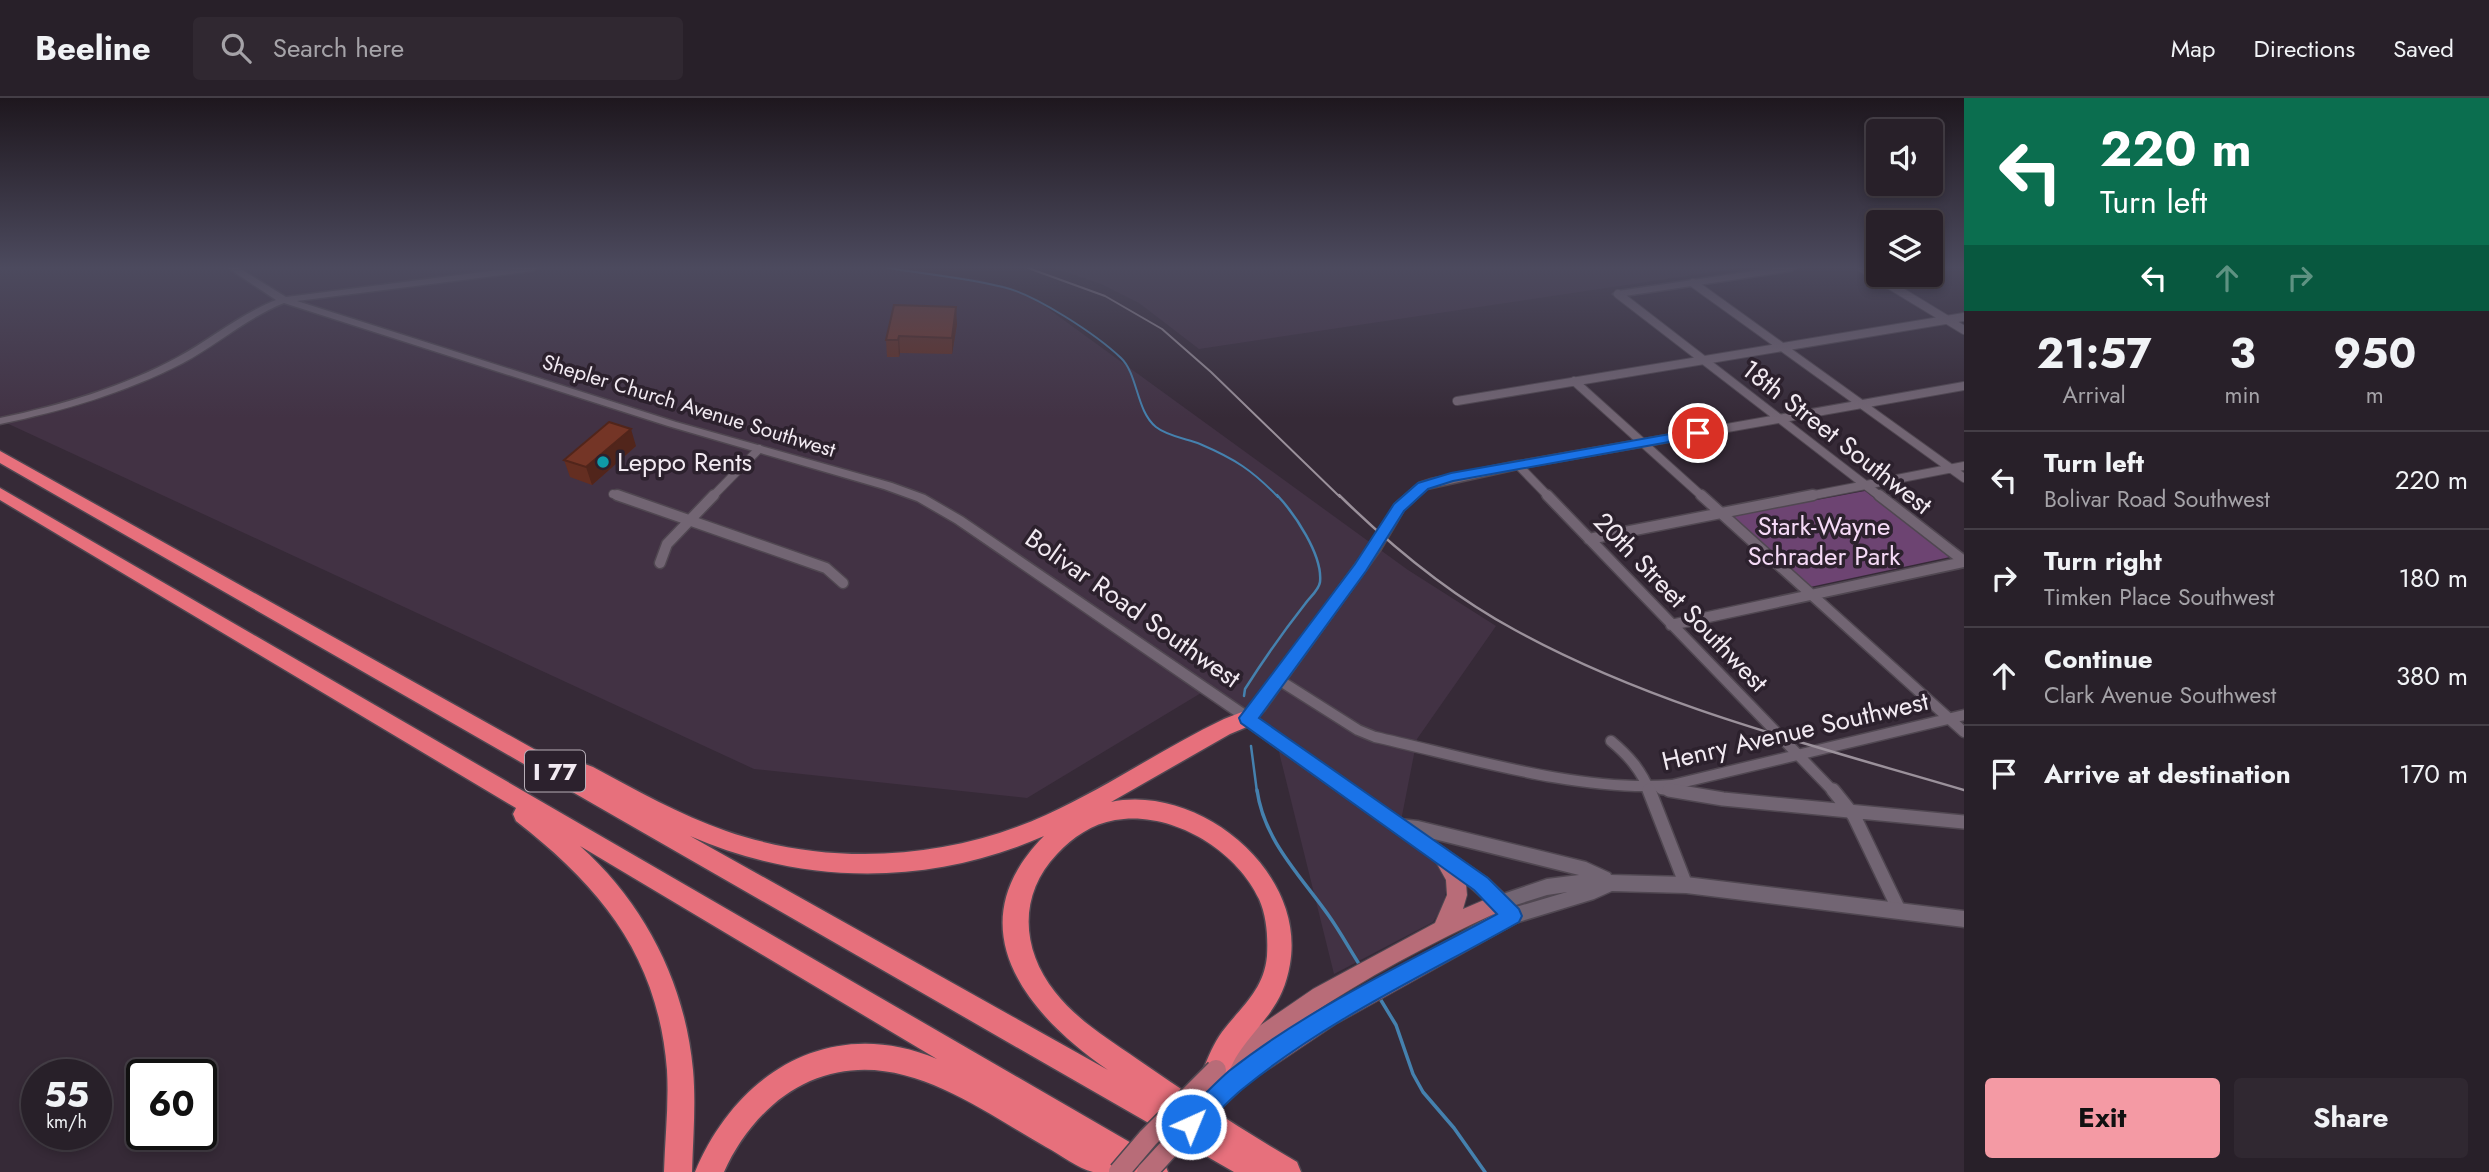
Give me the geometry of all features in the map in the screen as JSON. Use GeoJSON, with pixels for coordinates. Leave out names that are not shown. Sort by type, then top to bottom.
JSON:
{"type":"FeatureCollection","features":[{"type":"Feature","properties":{"kind":"highway","name":"I 77"},"geometry":{"type":"LineString","coordinates":[[0,456],[1261,1172]]}},
{"type":"Feature","properties":{"kind":"highway","name":"I 77"},"geometry":{"type":"LineString","coordinates":[[0,493],[1153,1172]]}},
{"type":"Feature","properties":{"kind":"highway"},"geometry":{"type":"LineString","coordinates":[[319,637],[394,670],[621,792],[694,828],[770,854],[843,864],[931,860],[1004,843],[1055,821],[1247,718]]}},
{"type":"Feature","properties":{"kind":"highway"},"geometry":{"type":"LineString","coordinates":[[333,689],[356,712],[502,800],[545,830],[599,878],[633,921],[657,969],[673,1024],[680,1070],[678,1172]]}},
{"type":"Feature","properties":{"kind":"highway"},"geometry":{"type":"LineString","coordinates":[[1247,718],[1233,737],[1079,822],[1058,835],[1041,851],[1027,871],[1018,893],[1015,918],[1017,943],[1037,989],[1069,1025],[1220,1131],[1287,1172]]}},
{"type":"Feature","properties":{"kind":"highway"},"geometry":{"type":"LineString","coordinates":[[1079,822],[1107,812],[1130,809],[1179,818],[1226,842],[1239,853],[1261,880],[1270,896],[1279,929],[1280,954],[1277,971],[1259,1010],[1229,1044],[1226,1075]]}},
{"type":"Feature","properties":{"kind":"highway"},"geometry":{"type":"LineString","coordinates":[[709,1172],[717,1153],[738,1120],[769,1090],[806,1068],[828,1060],[871,1054],[893,1056],[942,1073],[1120,1172]]}},
{"type":"Feature","properties":{"kind":"main road","name":"Bolivar Road Southwest"},"geometry":{"type":"LineString","coordinates":[[1247,718],[1481,884],[1506,909]]}},
{"type":"Feature","properties":{"kind":"main road"},"geometry":{"type":"LineString","coordinates":[[1436,853],[1451,869],[1458,887],[1454,911],[1442,929]]}},
{"type":"Feature","properties":{"kind":"main road"},"geometry":{"type":"LineString","coordinates":[[1147,1172],[1204,1110],[1226,1075],[1329,1017],[1506,909]]}},
{"type":"Feature","properties":{"kind":"main road"},"geometry":{"type":"LineString","coordinates":[[1120,1172],[1148,1138],[1226,1075],[1290,1015],[1442,929],[1506,909]]}},
{"type":"Feature","properties":{"kind":"street"},"geometry":{"type":"LineString","coordinates":[[0,421],[65,407],[132,383],[181,360],[247,318]]}},
{"type":"Feature","properties":{"kind":"street","name":"Shepler Church Avenue Southwest"},"geometry":{"type":"LineString","coordinates":[[342,318],[759,449],[888,486],[938,507]]}},
{"type":"Feature","properties":{"kind":"street","name":"18th Street Southwest"},"geometry":{"type":"LineString","coordinates":[[1649,318],[1964,562]]}},
{"type":"Feature","properties":{"kind":"street"},"geometry":{"type":"LineString","coordinates":[[1742,318],[1964,478]]}},
{"type":"Feature","properties":{"kind":"street"},"geometry":{"type":"LineString","coordinates":[[1944,318],[1964,330]]}},
{"type":"Feature","properties":{"kind":"street"},"geometry":{"type":"LineString","coordinates":[[1457,401],[1958,318]]}},
{"type":"Feature","properties":{"kind":"street"},"geometry":{"type":"LineString","coordinates":[[1574,381],[1964,732]]}},
{"type":"Feature","properties":{"kind":"street"},"geometry":{"type":"LineString","coordinates":[[1247,718],[1279,680],[1376,546],[1399,508],[1423,486],[1443,479],[1964,386]]}},
{"type":"Feature","properties":{"kind":"street"},"geometry":{"type":"LineString","coordinates":[[660,564],[667,544],[759,449]]}},
{"type":"Feature","properties":{"kind":"street","name":"20th Street Southwest"},"geometry":{"type":"LineString","coordinates":[[1518,466],[1851,811],[1900,912]]}},
{"type":"Feature","properties":{"kind":"street"},"geometry":{"type":"LineString","coordinates":[[1589,539],[1964,466]]}},
{"type":"Feature","properties":{"kind":"street"},"geometry":{"type":"LineString","coordinates":[[613,494],[827,568],[843,583]]}},
{"type":"Feature","properties":{"kind":"street","name":"Bolivar Road Southwest"},"geometry":{"type":"LineString","coordinates":[[938,507],[1247,718]]}},
{"type":"Feature","properties":{"kind":"street"},"geometry":{"type":"LineString","coordinates":[[1671,625],[1964,562]]}},
{"type":"Feature","properties":{"kind":"street","name":"Henry Avenue Southwest"},"geometry":{"type":"LineString","coordinates":[[1279,680],[1371,736],[1528,772],[1649,787],[1672,785],[1964,715]]}},
{"type":"Feature","properties":{"kind":"street"},"geometry":{"type":"LineString","coordinates":[[1611,741],[1635,762],[1649,787],[1686,885]]}},
{"type":"Feature","properties":{"kind":"street"},"geometry":{"type":"LineString","coordinates":[[1649,787],[1723,799],[1964,822]]}},
{"type":"Feature","properties":{"kind":"street","name":"Bolivar Road Southwest"},"geometry":{"type":"LineString","coordinates":[[1400,826],[1418,828],[1586,869],[1610,883]]}},
{"type":"Feature","properties":{"kind":"street"},"geometry":{"type":"LineString","coordinates":[[1506,909],[1594,891],[1610,883],[1686,885],[1964,919]]}},
{"type":"Feature","properties":{"kind":"shaded area"},"geometry":{"type":"Polygon","coordinates":[[[0,318],[1061,318],[1408,570],[1496,626],[1417,739],[1400,826],[1439,864],[1447,886],[1443,906],[1433,922],[1334,974],[1278,748],[1201,693],[1027,798],[754,769],[0,420],[0,318]]]}},
{"type":"Feature","properties":{"kind":"shaded area"},"geometry":{"type":"Polygon","coordinates":[[[1159,318],[1405,318],[1199,349],[1159,318]]]}},
{"type":"Feature","properties":{"kind":"green space","name":"Stark-Wayne Schrader Park"},"geometry":{"type":"Polygon","coordinates":[[[1865,491],[1950,557],[1810,587],[1731,516],[1865,491]]]}},
{"type":"Feature","properties":{"kind":"building"},"geometry":{"type":"Polygon","coordinates":[[[891,318],[955,318],[952,338],[899,336],[898,340],[886,340],[891,318]]]}},
{"type":"Feature","properties":{"kind":"building"},"geometry":{"type":"Polygon","coordinates":[[[609,422],[631,429],[586,467],[564,460],[609,422]]]}},
{"type":"Feature","properties":{"kind":"waterway"},"geometry":{"type":"LineString","coordinates":[[1068,318],[1127,365],[1144,412],[1156,427],[1233,460],[1260,479],[1278,497]]}},
{"type":"Feature","properties":{"kind":"waterway"},"geometry":{"type":"LineString","coordinates":[[1244,696],[1245,689],[1259,667],[1320,582],[1320,571],[1312,547],[1299,523],[1277,495]]}},
{"type":"Feature","properties":{"kind":"waterway"},"geometry":{"type":"LineString","coordinates":[[1251,746],[1257,792]]}},
{"type":"Feature","properties":{"kind":"waterway"},"geometry":{"type":"LineString","coordinates":[[1257,790],[1267,826],[1275,842],[1333,922],[1361,967]]}},
{"type":"Feature","properties":{"kind":"waterway"},"geometry":{"type":"LineString","coordinates":[[1379,997],[1396,1025],[1413,1074],[1423,1092],[1454,1128],[1485,1172]]}},
{"type":"Feature","properties":{"kind":"railway"},"geometry":{"type":"LineString","coordinates":[[1143,318],[1162,329],[1211,372],[1340,497]]}},
{"type":"Feature","properties":{"kind":"railway"},"geometry":{"type":"LineString","coordinates":[[1339,495],[1380,533],[1445,586],[1515,630],[1568,657],[1679,703],[1735,722],[1964,790]]}},
{"type":"Feature","properties":{"kind":"place","name":"Leppo Rents"},"geometry":{"type":"Point","coordinates":[603,462]}},
{"type":"Feature","properties":{"kind":"route"},"geometry":{"type":"LineString","coordinates":[[1191,1124],[1220,1093],[1283,1045],[1512,916],[1481,884],[1247,718],[1259,707],[1376,546],[1399,508],[1423,486],[1451,477],[1698,433]]}}]}
